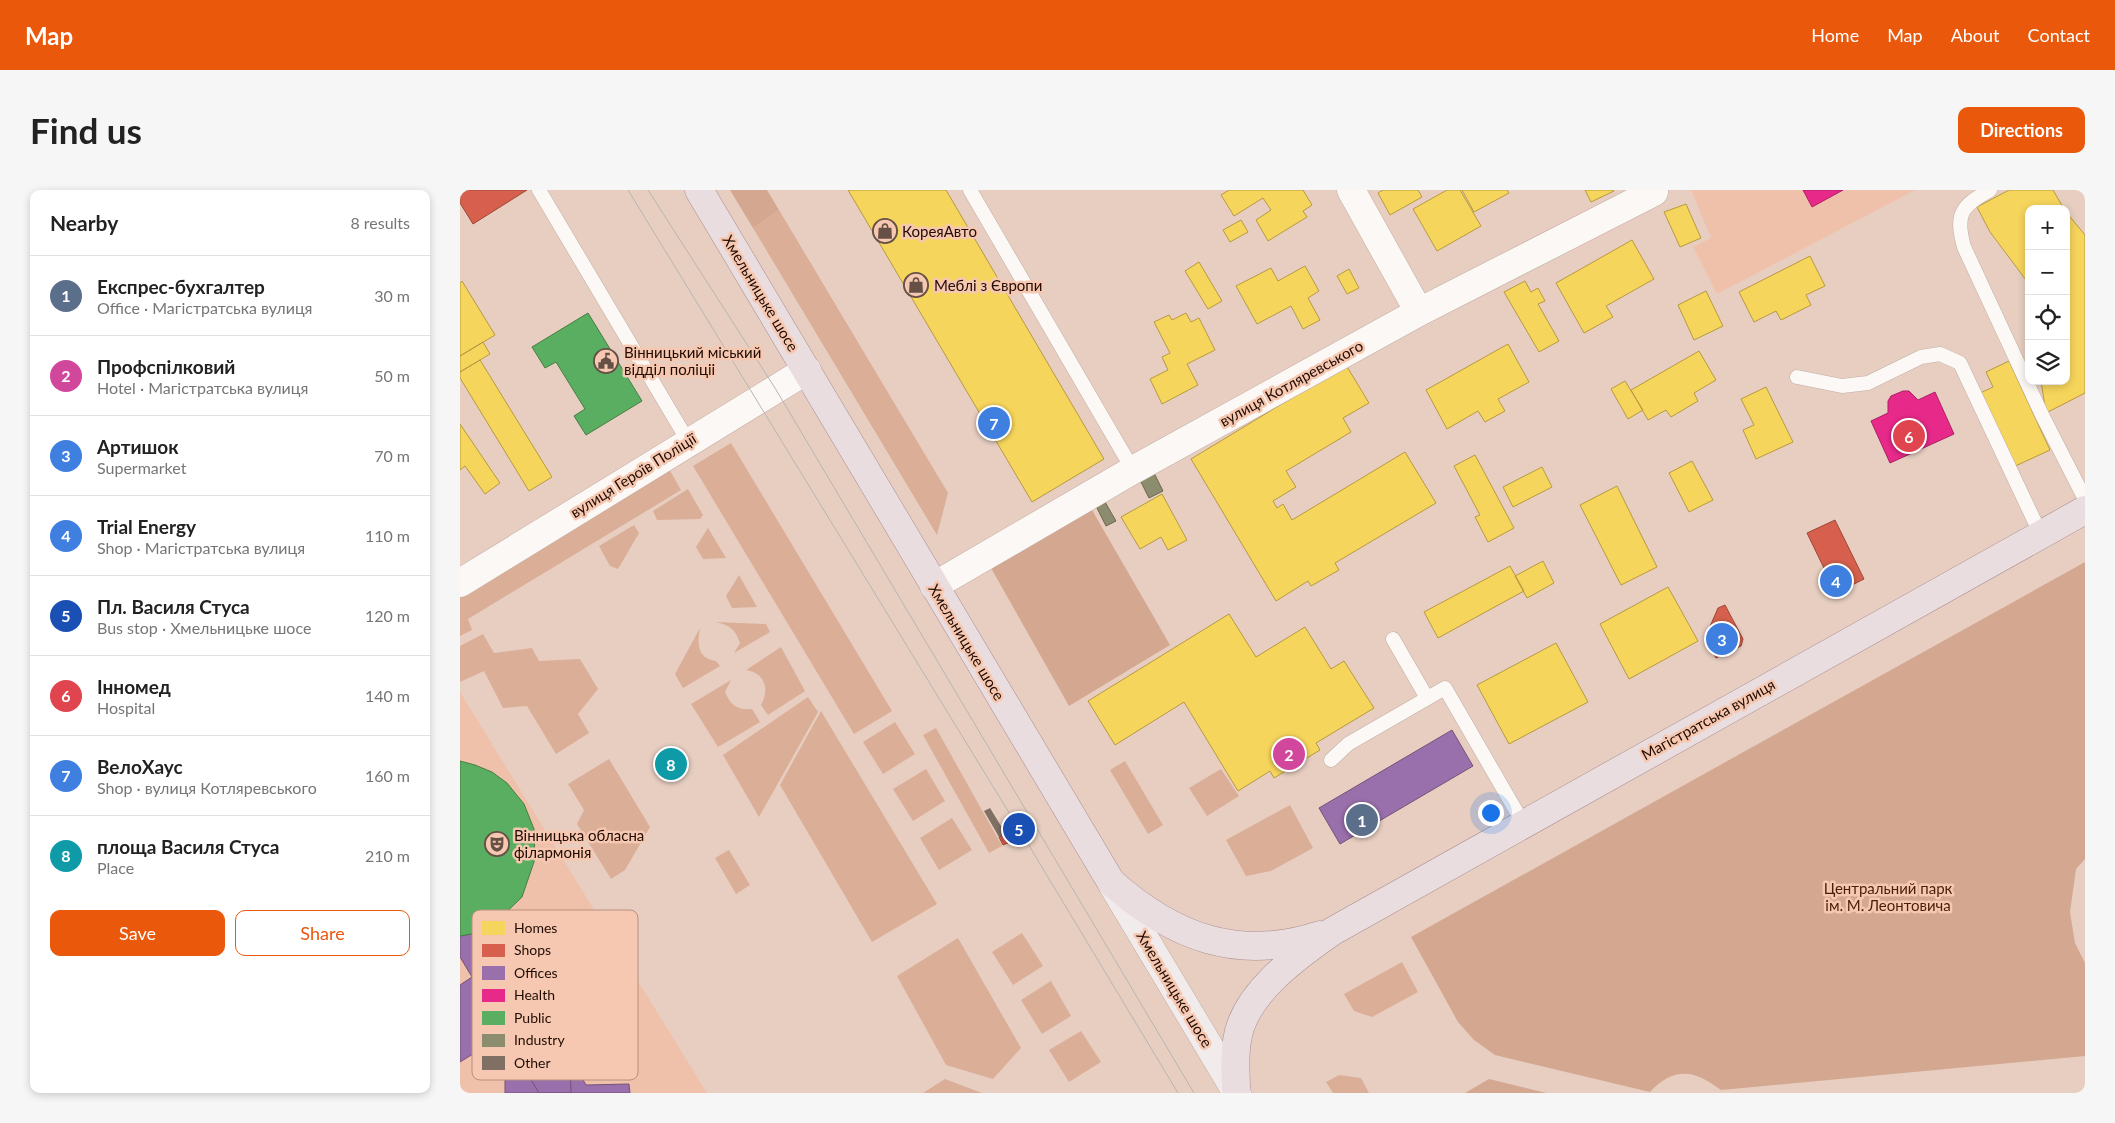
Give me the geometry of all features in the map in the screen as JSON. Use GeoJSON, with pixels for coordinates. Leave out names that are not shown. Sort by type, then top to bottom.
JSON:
{"type":"FeatureCollection","features":[{"type":"Feature","properties":{"kind":"main road","name":"Хмельницьке шосе"},"geometry":{"type":"LineString","coordinates":[[699,190],[1237,1092]]}},
{"type":"Feature","properties":{"kind":"main road","name":"Магістратська вулиця"},"geometry":{"type":"LineString","coordinates":[[1333,931],[2085,510]]}},
{"type":"Feature","properties":{"kind":"main road"},"geometry":{"type":"LineString","coordinates":[[1111,882],[1137,905],[1166,924],[1198,937],[1224,943],[1267,946],[1301,942],[1333,931]]}},
{"type":"Feature","properties":{"kind":"main road"},"geometry":{"type":"LineString","coordinates":[[1237,1092],[1237,1040],[1245,1015],[1258,994],[1305,950],[1333,931]]}},
{"type":"Feature","properties":{"kind":"street"},"geometry":{"type":"LineString","coordinates":[[1351,190],[1419,312]]}},
{"type":"Feature","properties":{"kind":"street","name":"вулиця Котляревського"},"geometry":{"type":"LineString","coordinates":[[934,586],[1133,470],[1419,312],[1654,192]]}},
{"type":"Feature","properties":{"kind":"street","name":"вулиця Героїв Поліції"},"geometry":{"type":"LineString","coordinates":[[460,583],[688,441],[807,370]]}},
{"type":"Feature","properties":{"kind":"lane"},"geometry":{"type":"LineString","coordinates":[[539,190],[688,441]]}},
{"type":"Feature","properties":{"kind":"lane"},"geometry":{"type":"LineString","coordinates":[[970,190],[1133,470]]}},
{"type":"Feature","properties":{"kind":"lane"},"geometry":{"type":"LineString","coordinates":[[1990,190],[1970,201],[1962,213],[1959,228],[1964,247],[2042,415],[2085,499]]}},
{"type":"Feature","properties":{"kind":"lane"},"geometry":{"type":"LineString","coordinates":[[1797,377],[1842,386],[1868,383],[1921,357],[1940,354],[1960,363],[2041,535]]}},
{"type":"Feature","properties":{"kind":"lane"},"geometry":{"type":"LineString","coordinates":[[1393,639],[1426,698]]}},
{"type":"Feature","properties":{"kind":"lane"},"geometry":{"type":"LineString","coordinates":[[1331,760],[1348,744],[1445,688],[1523,823]]}},
{"type":"Feature","properties":{"kind":"shaded area"},"geometry":{"type":"Polygon","coordinates":[[[1691,190],[1915,190],[1717,294],[1693,247],[1711,238],[1691,190]]]}},
{"type":"Feature","properties":{"kind":"shaded area"},"geometry":{"type":"Polygon","coordinates":[[[779,210],[948,493],[937,535],[753,228],[779,210]]]}},
{"type":"Feature","properties":{"kind":"shaded area"},"geometry":{"type":"Polygon","coordinates":[[[731,443],[892,711],[854,734],[693,466],[731,443]]]}},
{"type":"Feature","properties":{"kind":"shaded area"},"geometry":{"type":"Polygon","coordinates":[[[669,469],[681,490],[468,619],[472,630],[460,636],[460,597],[669,469]]]}},
{"type":"Feature","properties":{"kind":"shaded area"},"geometry":{"type":"Polygon","coordinates":[[[688,489],[703,515],[700,519],[657,520],[653,511],[688,489]]]}},
{"type":"Feature","properties":{"kind":"shaded area"},"geometry":{"type":"Polygon","coordinates":[[[634,525],[639,533],[618,569],[610,566],[599,546],[634,525]]]}},
{"type":"Feature","properties":{"kind":"shaded area"},"geometry":{"type":"Polygon","coordinates":[[[708,528],[726,558],[703,559],[696,547],[708,528]]]}},
{"type":"Feature","properties":{"kind":"shaded area"},"geometry":{"type":"Polygon","coordinates":[[[739,575],[757,607],[732,608],[726,596],[739,575]]]}},
{"type":"Feature","properties":{"kind":"shaded area"},"geometry":{"type":"Polygon","coordinates":[[[715,622],[766,624],[770,632],[734,653],[740,643],[736,634],[728,626],[715,622]]]}},
{"type":"Feature","properties":{"kind":"shaded area"},"geometry":{"type":"Polygon","coordinates":[[[700,628],[699,645],[702,653],[705,657],[716,661],[720,666],[683,688],[675,674],[700,628]]]}},
{"type":"Feature","properties":{"kind":"shaded area"},"geometry":{"type":"Polygon","coordinates":[[[483,634],[494,653],[532,648],[539,661],[580,659],[598,689],[578,714],[589,733],[556,754],[527,706],[503,708],[484,671],[460,682],[460,646],[483,634]]]}},
{"type":"Feature","properties":{"kind":"shaded area"},"geometry":{"type":"Polygon","coordinates":[[[781,647],[805,691],[768,715],[761,705],[765,693],[764,683],[758,674],[746,670],[781,647]]]}},
{"type":"Feature","properties":{"kind":"shaded area"},"geometry":{"type":"Polygon","coordinates":[[[731,680],[725,692],[732,704],[742,709],[752,709],[760,722],[718,747],[691,704],[731,680]]]}},
{"type":"Feature","properties":{"kind":"shaded area"},"geometry":{"type":"Polygon","coordinates":[[[460,692],[594,910],[472,910],[472,1080],[638,1080],[638,981],[707,1093],[460,1093],[460,692]]]}},
{"type":"Feature","properties":{"kind":"shaded area"},"geometry":{"type":"Polygon","coordinates":[[[808,697],[818,712],[759,817],[723,755],[808,697]]]}},
{"type":"Feature","properties":{"kind":"shaded area"},"geometry":{"type":"Polygon","coordinates":[[[821,711],[937,904],[872,942],[780,785],[821,711]]]}},
{"type":"Feature","properties":{"kind":"shaded area"},"geometry":{"type":"Polygon","coordinates":[[[895,722],[915,754],[883,774],[863,742],[895,722]]]}},
{"type":"Feature","properties":{"kind":"shaded area"},"geometry":{"type":"Polygon","coordinates":[[[936,728],[1002,846],[989,853],[923,735],[936,728]]]}},
{"type":"Feature","properties":{"kind":"shaded area"},"geometry":{"type":"Polygon","coordinates":[[[609,759],[650,827],[625,870],[611,879],[577,824],[584,810],[568,784],[609,759]]]}},
{"type":"Feature","properties":{"kind":"shaded area"},"geometry":{"type":"Polygon","coordinates":[[[1125,761],[1163,825],[1148,834],[1110,770],[1125,761]]]}},
{"type":"Feature","properties":{"kind":"shaded area"},"geometry":{"type":"Polygon","coordinates":[[[926,769],[945,801],[913,821],[893,789],[926,769]]]}},
{"type":"Feature","properties":{"kind":"shaded area"},"geometry":{"type":"Polygon","coordinates":[[[1221,769],[1239,796],[1207,816],[1189,788],[1221,769]]]}},
{"type":"Feature","properties":{"kind":"shaded area"},"geometry":{"type":"Polygon","coordinates":[[[1290,805],[1313,848],[1271,871],[1246,876],[1226,840],[1290,805]]]}},
{"type":"Feature","properties":{"kind":"shaded area"},"geometry":{"type":"Polygon","coordinates":[[[952,818],[972,850],[939,870],[920,838],[952,818]]]}},
{"type":"Feature","properties":{"kind":"shaded area"},"geometry":{"type":"Polygon","coordinates":[[[729,850],[750,885],[736,894],[715,858],[729,850]]]}},
{"type":"Feature","properties":{"kind":"shaded area"},"geometry":{"type":"Polygon","coordinates":[[[1022,933],[1043,966],[1013,985],[992,952],[1022,933]]]}},
{"type":"Feature","properties":{"kind":"shaded area"},"geometry":{"type":"Polygon","coordinates":[[[958,938],[1021,1048],[993,1079],[946,1065],[897,976],[958,938]]]}},
{"type":"Feature","properties":{"kind":"shaded area"},"geometry":{"type":"Polygon","coordinates":[[[1402,962],[1418,992],[1372,1017],[1354,1011],[1344,994],[1402,962]]]}},
{"type":"Feature","properties":{"kind":"shaded area"},"geometry":{"type":"Polygon","coordinates":[[[1051,981],[1071,1016],[1042,1034],[1021,1000],[1051,981]]]}},
{"type":"Feature","properties":{"kind":"shaded area"},"geometry":{"type":"Polygon","coordinates":[[[1081,1031],[1101,1062],[1069,1082],[1049,1050],[1081,1031]]]}},
{"type":"Feature","properties":{"kind":"shaded area"},"geometry":{"type":"Polygon","coordinates":[[[1339,1075],[1361,1078],[1369,1093],[1333,1093],[1326,1082],[1339,1075]]]}},
{"type":"Feature","properties":{"kind":"shaded area"},"geometry":{"type":"Polygon","coordinates":[[[945,1079],[982,1093],[923,1093],[945,1079]]]}},
{"type":"Feature","properties":{"kind":"green space"},"geometry":{"type":"Polygon","coordinates":[[[730,190],[767,190],[779,210],[753,228],[730,190]]]}},
{"type":"Feature","properties":{"kind":"green space"},"geometry":{"type":"Polygon","coordinates":[[[1092,510],[1170,645],[1069,706],[991,568],[1092,510]]]}},
{"type":"Feature","properties":{"kind":"green space","name":"Центральний парк ім. М. Леонтовича"},"geometry":{"type":"Polygon","coordinates":[[[2085,562],[2085,859],[2076,869],[2070,912],[2075,943],[2085,963],[2085,1056],[1721,1090],[1702,1078],[1685,1074],[1668,1078],[1650,1092],[1495,1055],[1474,1040],[1458,1022],[1411,937],[2085,562]]]}},
{"type":"Feature","properties":{"kind":"green space"},"geometry":{"type":"Polygon","coordinates":[[[1489,1079],[1546,1093],[1465,1093],[1489,1079]]]}},
{"type":"Feature","properties":{"kind":"building: Homes"},"geometry":{"type":"Polygon","coordinates":[[[848,190],[946,190],[1104,459],[1032,502],[848,190]]]}},
{"type":"Feature","properties":{"kind":"building: Homes"},"geometry":{"type":"Polygon","coordinates":[[[1229,190],[1303,190],[1312,205],[1303,211],[1307,217],[1268,241],[1256,220],[1271,210],[1263,198],[1234,216],[1221,195],[1229,190]]]}},
{"type":"Feature","properties":{"kind":"building: Homes"},"geometry":{"type":"Polygon","coordinates":[[[1383,190],[1418,190],[1422,197],[1390,215],[1378,193],[1383,190]]]}},
{"type":"Feature","properties":{"kind":"building: Homes"},"geometry":{"type":"Polygon","coordinates":[[[1447,190],[1460,190],[1481,226],[1437,251],[1413,209],[1447,190]]]}},
{"type":"Feature","properties":{"kind":"building: Homes"},"geometry":{"type":"Polygon","coordinates":[[[1462,190],[1507,190],[1509,193],[1474,212],[1462,190]]]}},
{"type":"Feature","properties":{"kind":"building: Homes"},"geometry":{"type":"Polygon","coordinates":[[[1585,190],[1613,190],[1614,191],[1591,202],[1585,190]]]}},
{"type":"Feature","properties":{"kind":"building: Homes"},"geometry":{"type":"Polygon","coordinates":[[[2009,190],[2053,190],[2062,205],[2025,205],[2025,279],[1990,232],[1977,207],[2009,190]]]}},
{"type":"Feature","properties":{"kind":"building: Homes"},"geometry":{"type":"Polygon","coordinates":[[[1686,204],[1701,238],[1680,247],[1664,212],[1686,204]]]}},
{"type":"Feature","properties":{"kind":"building: Homes"},"geometry":{"type":"Polygon","coordinates":[[[2070,217],[2085,235],[2085,393],[2046,413],[2042,385],[2070,385],[2070,217]]]}},
{"type":"Feature","properties":{"kind":"building: Homes"},"geometry":{"type":"Polygon","coordinates":[[[1241,220],[1248,232],[1230,242],[1223,230],[1241,220]]]}},
{"type":"Feature","properties":{"kind":"building: Homes"},"geometry":{"type":"Polygon","coordinates":[[[1632,240],[1654,279],[1606,306],[1613,317],[1584,333],[1556,283],[1632,240]]]}},
{"type":"Feature","properties":{"kind":"building: Homes"},"geometry":{"type":"Polygon","coordinates":[[[1810,256],[1825,286],[1806,295],[1811,305],[1781,320],[1776,311],[1754,322],[1739,292],[1810,256]]]}},
{"type":"Feature","properties":{"kind":"building: Homes"},"geometry":{"type":"Polygon","coordinates":[[[1199,262],[1222,301],[1208,309],[1185,271],[1199,262]]]}},
{"type":"Feature","properties":{"kind":"building: Homes"},"geometry":{"type":"Polygon","coordinates":[[[1305,266],[1319,291],[1308,298],[1320,320],[1303,329],[1291,306],[1257,324],[1236,286],[1271,268],[1278,281],[1305,266]]]}},
{"type":"Feature","properties":{"kind":"building: Homes"},"geometry":{"type":"Polygon","coordinates":[[[1349,269],[1359,288],[1347,294],[1337,276],[1349,269]]]}},
{"type":"Feature","properties":{"kind":"building: Homes"},"geometry":{"type":"Polygon","coordinates":[[[462,281],[495,335],[460,356],[460,283],[462,281]]]}},
{"type":"Feature","properties":{"kind":"building: Homes"},"geometry":{"type":"Polygon","coordinates":[[[1525,281],[1531,292],[1538,288],[1545,301],[1538,304],[1559,341],[1539,352],[1504,292],[1525,281]]]}},
{"type":"Feature","properties":{"kind":"building: Homes"},"geometry":{"type":"Polygon","coordinates":[[[1706,291],[1723,326],[1694,340],[1678,305],[1706,291]]]}},
{"type":"Feature","properties":{"kind":"building: Homes"},"geometry":{"type":"Polygon","coordinates":[[[1186,313],[1191,322],[1199,318],[1215,350],[1187,364],[1198,385],[1162,404],[1150,379],[1168,370],[1162,357],[1170,353],[1154,322],[1169,315],[1172,320],[1186,313]]]}},
{"type":"Feature","properties":{"kind":"building: Homes"},"geometry":{"type":"Polygon","coordinates":[[[483,342],[490,354],[460,372],[460,356],[483,342]]]}},
{"type":"Feature","properties":{"kind":"building: Homes"},"geometry":{"type":"Polygon","coordinates":[[[1508,344],[1529,382],[1498,399],[1505,411],[1485,422],[1478,411],[1447,429],[1426,390],[1508,344]]]}},
{"type":"Feature","properties":{"kind":"building: Homes"},"geometry":{"type":"Polygon","coordinates":[[[1699,351],[1716,380],[1694,393],[1698,401],[1671,417],[1666,410],[1648,420],[1631,390],[1699,351]]]}},
{"type":"Feature","properties":{"kind":"building: Homes"},"geometry":{"type":"Polygon","coordinates":[[[480,360],[552,477],[529,491],[460,378],[460,372],[480,360]]]}},
{"type":"Feature","properties":{"kind":"building: Homes"},"geometry":{"type":"Polygon","coordinates":[[[2009,361],[2050,450],[2011,468],[1978,394],[1993,387],[1986,372],[2009,361]]]}},
{"type":"Feature","properties":{"kind":"building: Homes"},"geometry":{"type":"Polygon","coordinates":[[[1346,365],[1369,403],[1343,418],[1351,432],[1286,471],[1296,487],[1273,501],[1277,508],[1283,504],[1292,520],[1405,452],[1436,503],[1335,563],[1339,570],[1311,586],[1308,581],[1276,601],[1191,459],[1346,365]]]}},
{"type":"Feature","properties":{"kind":"building: Homes"},"geometry":{"type":"Polygon","coordinates":[[[1625,381],[1643,410],[1628,419],[1611,389],[1625,381]]]}},
{"type":"Feature","properties":{"kind":"building: Homes"},"geometry":{"type":"Polygon","coordinates":[[[1766,387],[1793,442],[1756,459],[1743,430],[1754,425],[1741,399],[1766,387]]]}},
{"type":"Feature","properties":{"kind":"building: Homes"},"geometry":{"type":"Polygon","coordinates":[[[460,424],[500,483],[485,494],[465,466],[460,470],[460,424]]]}},
{"type":"Feature","properties":{"kind":"building: Homes"},"geometry":{"type":"Polygon","coordinates":[[[1475,455],[1514,528],[1488,542],[1475,517],[1480,515],[1454,466],[1475,455]]]}},
{"type":"Feature","properties":{"kind":"building: Homes"},"geometry":{"type":"Polygon","coordinates":[[[1692,461],[1713,500],[1689,512],[1669,473],[1692,461]]]}},
{"type":"Feature","properties":{"kind":"building: Homes"},"geometry":{"type":"Polygon","coordinates":[[[1542,467],[1552,487],[1513,507],[1503,487],[1542,467]]]}},
{"type":"Feature","properties":{"kind":"building: Homes"},"geometry":{"type":"Polygon","coordinates":[[[1617,486],[1657,567],[1621,585],[1580,505],[1617,486]]]}},
{"type":"Feature","properties":{"kind":"building: Homes"},"geometry":{"type":"Polygon","coordinates":[[[1162,494],[1187,540],[1168,550],[1161,537],[1140,549],[1121,517],[1162,494]]]}},
{"type":"Feature","properties":{"kind":"building: Homes"},"geometry":{"type":"Polygon","coordinates":[[[1543,561],[1554,583],[1527,598],[1515,576],[1543,561]]]}},
{"type":"Feature","properties":{"kind":"building: Homes"},"geometry":{"type":"Polygon","coordinates":[[[1510,566],[1524,591],[1438,638],[1424,612],[1510,566]]]}},
{"type":"Feature","properties":{"kind":"building: Homes"},"geometry":{"type":"Polygon","coordinates":[[[1668,587],[1698,641],[1629,679],[1600,624],[1668,587]]]}},
{"type":"Feature","properties":{"kind":"building: Homes"},"geometry":{"type":"Polygon","coordinates":[[[1229,614],[1256,657],[1305,627],[1331,669],[1344,661],[1374,708],[1316,743],[1320,750],[1274,778],[1270,771],[1238,791],[1184,702],[1115,745],[1088,701],[1229,614]]]}},
{"type":"Feature","properties":{"kind":"building: Homes"},"geometry":{"type":"Polygon","coordinates":[[[1556,643],[1588,702],[1509,744],[1477,685],[1556,643]]]}},
{"type":"Feature","properties":{"kind":"building: Shops"},"geometry":{"type":"Polygon","coordinates":[[[460,190],[527,190],[473,224],[460,203],[460,190]]]}},
{"type":"Feature","properties":{"kind":"building: Shops"},"geometry":{"type":"Polygon","coordinates":[[[1835,520],[1864,579],[1836,593],[1807,533],[1835,520]]]}},
{"type":"Feature","properties":{"kind":"building: Shops"},"geometry":{"type":"Polygon","coordinates":[[[1725,605],[1743,639],[1741,646],[1716,658],[1705,638],[1718,608],[1725,605]]]}},
{"type":"Feature","properties":{"kind":"building: Shops"},"geometry":{"type":"Polygon","coordinates":[[[1006,834],[1010,842],[1003,845],[999,837],[1006,834]]]}},
{"type":"Feature","properties":{"kind":"building: Offices"},"geometry":{"type":"Polygon","coordinates":[[[1452,730],[1473,766],[1340,844],[1319,808],[1452,730]]]}},
{"type":"Feature","properties":{"kind":"building: Offices"},"geometry":{"type":"Polygon","coordinates":[[[471,934],[472,977],[460,957],[460,936],[471,934]]]}},
{"type":"Feature","properties":{"kind":"building: Offices"},"geometry":{"type":"Polygon","coordinates":[[[472,977],[472,1055],[460,1062],[460,985],[472,977]]]}},
{"type":"Feature","properties":{"kind":"building: Offices"},"geometry":{"type":"Polygon","coordinates":[[[505,1080],[571,1080],[571,1093],[505,1093],[505,1080]]]}},
{"type":"Feature","properties":{"kind":"building: Offices"},"geometry":{"type":"Polygon","coordinates":[[[531,1080],[583,1080],[586,1085],[629,1084],[630,1093],[539,1093],[531,1080]]]}},
{"type":"Feature","properties":{"kind":"building: Health"},"geometry":{"type":"Polygon","coordinates":[[[1803,190],[1843,190],[1812,207],[1803,190]]]}},
{"type":"Feature","properties":{"kind":"building: Health"},"geometry":{"type":"Polygon","coordinates":[[[1903,391],[1909,391],[1918,400],[1935,392],[1954,434],[1890,463],[1871,421],[1888,413],[1888,401],[1891,396],[1903,391]]]}},
{"type":"Feature","properties":{"kind":"building: Public"},"geometry":{"type":"Polygon","coordinates":[[[588,313],[642,401],[586,435],[574,416],[585,409],[556,362],[545,368],[532,347],[588,313]]]}},
{"type":"Feature","properties":{"kind":"building: Public","name":"Вінницька обласна філармонія"},"geometry":{"type":"Polygon","coordinates":[[[460,761],[492,772],[507,783],[524,804],[534,829],[535,859],[522,897],[509,910],[472,910],[472,934],[460,936],[460,761]]]}},
{"type":"Feature","properties":{"kind":"building: Industry"},"geometry":{"type":"Polygon","coordinates":[[[1153,471],[1163,491],[1149,498],[1139,478],[1153,471]]]}},
{"type":"Feature","properties":{"kind":"building: Industry"},"geometry":{"type":"Polygon","coordinates":[[[1105,502],[1116,521],[1106,526],[1096,506],[1105,502]]]}},
{"type":"Feature","properties":{"kind":"building: Other"},"geometry":{"type":"Polygon","coordinates":[[[990,808],[1006,834],[999,837],[984,811],[990,808]]]}},
{"type":"Feature","properties":{"kind":"tram line"},"geometry":{"type":"LineString","coordinates":[[628,190],[1019,829],[1178,1093]]}},
{"type":"Feature","properties":{"kind":"tram line"},"geometry":{"type":"LineString","coordinates":[[648,190],[775,388],[1194,1093]]}},
{"type":"Feature","properties":{"kind":"place","name":"КореяАвто"},"geometry":{"type":"Point","coordinates":[885,231]}},
{"type":"Feature","properties":{"kind":"place","name":"Меблі з Європи"},"geometry":{"type":"Point","coordinates":[916,285]}},
{"type":"Feature","properties":{"kind":"place","name":"Вінницький міський відділ поліціі"},"geometry":{"type":"Point","coordinates":[606,361]}},
{"type":"Feature","properties":{"kind":"place","name":"ВелоХаус"},"geometry":{"type":"Point","coordinates":[994,423]}},
{"type":"Feature","properties":{"kind":"place","name":"Інномед"},"geometry":{"type":"Point","coordinates":[1909,436]}},
{"type":"Feature","properties":{"kind":"place","name":"Trial Energy"},"geometry":{"type":"Point","coordinates":[1836,581]}},
{"type":"Feature","properties":{"kind":"place","name":"Артишок"},"geometry":{"type":"Point","coordinates":[1722,639]}},
{"type":"Feature","properties":{"kind":"place","name":"Профспілковий"},"geometry":{"type":"Point","coordinates":[1289,754]}},
{"type":"Feature","properties":{"kind":"place","name":"площа Василя Стуса"},"geometry":{"type":"Point","coordinates":[671,764]}},
{"type":"Feature","properties":{"kind":"place","name":"Експрес-бухгалтер"},"geometry":{"type":"Point","coordinates":[1362,820]}},
{"type":"Feature","properties":{"kind":"place","name":"Пл. Василя Стуса"},"geometry":{"type":"Point","coordinates":[1019,829]}},
{"type":"Feature","properties":{"kind":"place","name":"Вінницька обласна філармонія"},"geometry":{"type":"Point","coordinates":[497,844]}}]}
